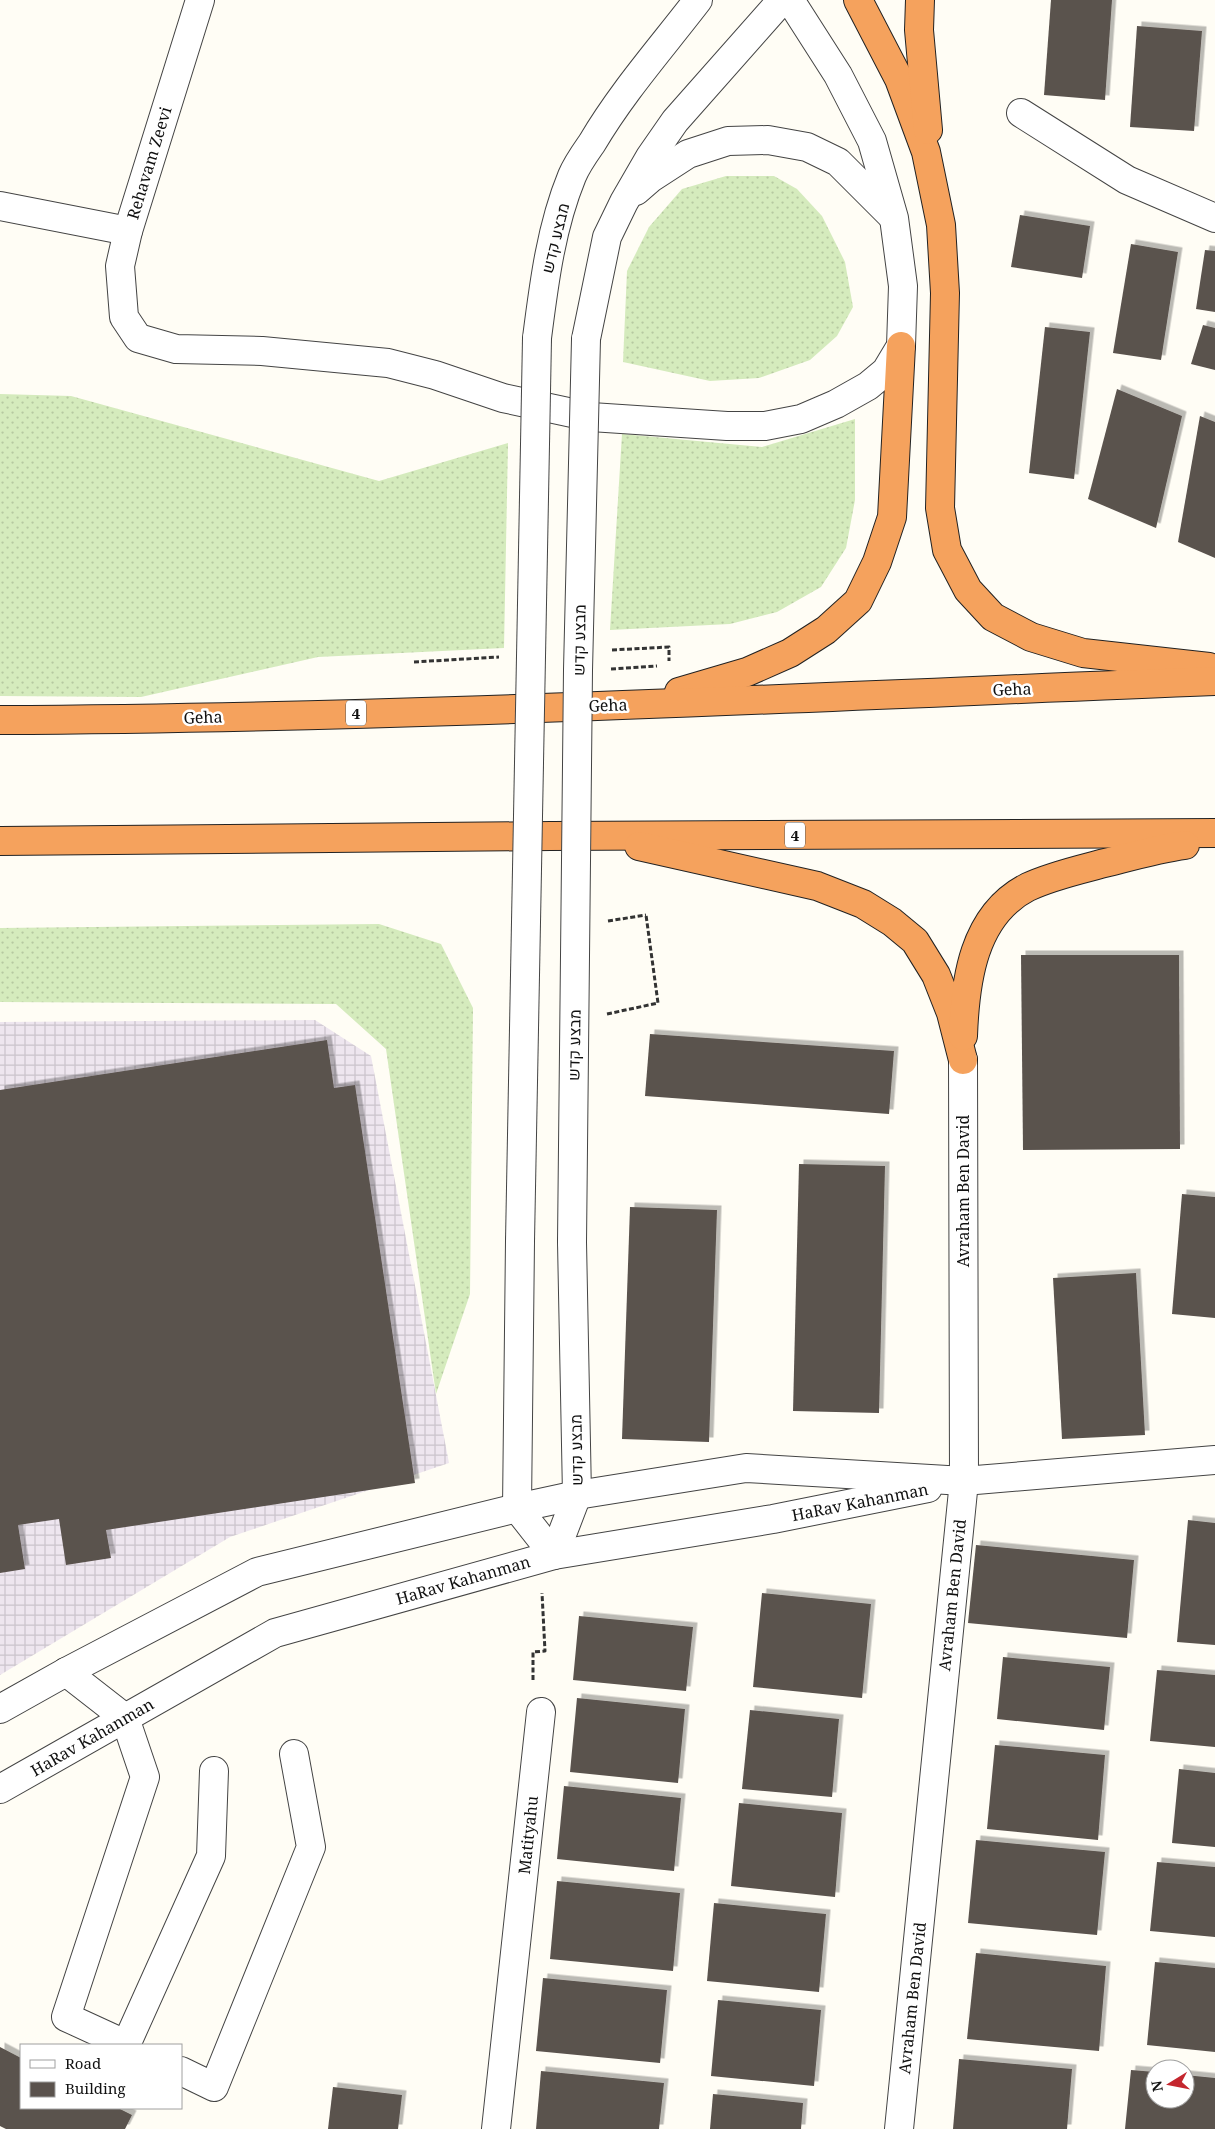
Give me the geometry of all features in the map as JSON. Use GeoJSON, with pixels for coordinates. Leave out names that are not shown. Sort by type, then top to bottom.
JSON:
{"type":"FeatureCollection","features":[{"type":"Feature","properties":{"kind":"highway"},"geometry":{"type":"LineString","coordinates":[[858,0],[898,79],[926,152],[941,224],[945,293],[940,508],[947,550],[968,590],[994,618],[1031,637],[1075,651],[1215,668]]}},
{"type":"Feature","properties":{"kind":"highway"},"geometry":{"type":"LineString","coordinates":[[920,0],[919,30],[934,191]]}},
{"type":"Feature","properties":{"kind":"highway"},"geometry":{"type":"LineString","coordinates":[[637,704],[747,672],[790,654],[826,630],[858,601],[877,562],[892,517],[901,346]]}},
{"type":"Feature","properties":{"kind":"highway","name":"Geha"},"geometry":{"type":"LineString","coordinates":[[0,720],[142,719],[637,704],[1215,681]]}},
{"type":"Feature","properties":{"kind":"highway","name":"4"},"geometry":{"type":"LineString","coordinates":[[0,841],[1215,833]]}},
{"type":"Feature","properties":{"kind":"highway"},"geometry":{"type":"LineString","coordinates":[[591,836],[817,886],[863,904],[892,922],[915,941],[936,975],[942,990],[951,1013],[962,1060]]}},
{"type":"Feature","properties":{"kind":"highway"},"geometry":{"type":"LineString","coordinates":[[962,1060],[964,1010],[970,967],[984,929],[1007,900],[1028,887],[1074,871],[1176,846],[1215,841]]}},
{"type":"Feature","properties":{"kind":"street","name":"Rehavam Zeevi"},"geometry":{"type":"LineString","coordinates":[[0,206],[128,231],[200,0]]}},
{"type":"Feature","properties":{"kind":"street"},"geometry":{"type":"LineString","coordinates":[[670,36],[678,0]]}},
{"type":"Feature","properties":{"kind":"street","name":"מבצע קדש"},"geometry":{"type":"LineString","coordinates":[[517,1508],[520,1241],[537,338],[545,277],[554,234],[573,174],[606,119],[657,49],[670,36],[698,0]]}},
{"type":"Feature","properties":{"kind":"street","name":"מבצע קדש"},"geometry":{"type":"LineString","coordinates":[[547,1557],[576,1495],[572,1242],[578,660],[586,339],[607,237],[624,202],[650,157],[676,121],[782,0]]}},
{"type":"Feature","properties":{"kind":"street"},"geometry":{"type":"LineString","coordinates":[[128,231],[120,266],[124,317],[138,338],[176,349],[262,351],[388,363],[435,375],[503,398],[591,417],[727,426],[765,426],[801,419],[836,404],[868,386],[886,371],[901,346],[903,286],[894,218],[872,141],[838,75],[790,0]]}},
{"type":"Feature","properties":{"kind":"street"},"geometry":{"type":"LineString","coordinates":[[1021,113],[1126,180],[1215,218]]}},
{"type":"Feature","properties":{"kind":"street"},"geometry":{"type":"LineString","coordinates":[[624,202],[651,178],[688,154],[728,141],[768,140],[807,147],[838,162],[894,218]]}},
{"type":"Feature","properties":{"kind":"street","name":"Avraham Ben David"},"geometry":{"type":"LineString","coordinates":[[899,2129],[964,1481],[962,1060]]}},
{"type":"Feature","properties":{"kind":"street","name":"HaRav Kahanman"},"geometry":{"type":"LineString","coordinates":[[0,1790],[275,1632],[547,1557],[773,1519],[964,1481],[1215,1460]]}},
{"type":"Feature","properties":{"kind":"street","name":"HaRav Kahanman"},"geometry":{"type":"LineString","coordinates":[[0,1709],[66,1672],[257,1572],[517,1508],[576,1495],[746,1468],[964,1481]]}},
{"type":"Feature","properties":{"kind":"street"},"geometry":{"type":"LineString","coordinates":[[517,1508],[547,1557]]}},
{"type":"Feature","properties":{"kind":"street"},"geometry":{"type":"LineString","coordinates":[[66,1672],[125,1718],[145,1777],[66,2016],[125,2044]]}},
{"type":"Feature","properties":{"kind":"street","name":"Matityahu"},"geometry":{"type":"LineString","coordinates":[[496,2129],[541,1712]]}},
{"type":"Feature","properties":{"kind":"street"},"geometry":{"type":"LineString","coordinates":[[182,2071],[214,2086],[310,1847],[294,1754]]}},
{"type":"Feature","properties":{"kind":"street"},"geometry":{"type":"LineString","coordinates":[[127,2044],[212,1856],[214,1771]]}},
{"type":"Feature","properties":{"kind":"path"},"geometry":{"type":"LineString","coordinates":[[601,1016],[658,1003],[646,915]]}},
{"type":"Feature","properties":{"kind":"path"},"geometry":{"type":"LineString","coordinates":[[541,1712],[532,1712],[533,1652],[545,1651],[547,1557]]}},
{"type":"Feature","properties":{"kind":"shaded area"},"geometry":{"type":"Polygon","coordinates":[[[315,1020],[371,1056],[449,1463],[230,1537],[0,1675],[0,1022],[315,1020]]]}},
{"type":"Feature","properties":{"kind":"green space"},"geometry":{"type":"Polygon","coordinates":[[[726,176],[774,176],[797,189],[822,216],[845,262],[853,307],[837,336],[810,360],[759,378],[710,381],[623,362],[627,271],[649,227],[682,189],[726,176]]]}},
{"type":"Feature","properties":{"kind":"green space"},"geometry":{"type":"Polygon","coordinates":[[[0,394],[71,396],[379,481],[508,443],[504,648],[318,657],[141,697],[0,696],[0,394]]]}},
{"type":"Feature","properties":{"kind":"green space"},"geometry":{"type":"Polygon","coordinates":[[[855,419],[855,500],[846,548],[821,587],[777,612],[730,624],[610,630],[622,434],[762,447],[855,419]]]}},
{"type":"Feature","properties":{"kind":"green space"},"geometry":{"type":"Polygon","coordinates":[[[379,924],[441,944],[473,1008],[470,1294],[436,1394],[386,1049],[336,1004],[0,1002],[0,928],[379,924]]]}},
{"type":"Feature","properties":{"kind":"building"},"geometry":{"type":"Polygon","coordinates":[[[1051,0],[1112,0],[1105,100],[1044,95],[1051,0]]]}},
{"type":"Feature","properties":{"kind":"building"},"geometry":{"type":"Polygon","coordinates":[[[1137,26],[1202,31],[1194,131],[1130,127],[1137,26]]]}},
{"type":"Feature","properties":{"kind":"building"},"geometry":{"type":"Polygon","coordinates":[[[1020,215],[1090,226],[1082,278],[1011,267],[1020,215]]]}},
{"type":"Feature","properties":{"kind":"building"},"geometry":{"type":"Polygon","coordinates":[[[1131,244],[1178,252],[1161,360],[1113,353],[1131,244]]]}},
{"type":"Feature","properties":{"kind":"building"},"geometry":{"type":"Polygon","coordinates":[[[1205,250],[1215,251],[1215,312],[1196,309],[1205,250]]]}},
{"type":"Feature","properties":{"kind":"building"},"geometry":{"type":"Polygon","coordinates":[[[1203,325],[1215,328],[1215,370],[1191,364],[1203,325]]]}},
{"type":"Feature","properties":{"kind":"building"},"geometry":{"type":"Polygon","coordinates":[[[1045,327],[1090,332],[1074,479],[1029,473],[1045,327]]]}},
{"type":"Feature","properties":{"kind":"building"},"geometry":{"type":"Polygon","coordinates":[[[1117,389],[1182,416],[1156,528],[1088,499],[1117,389]]]}},
{"type":"Feature","properties":{"kind":"building"},"geometry":{"type":"Polygon","coordinates":[[[1200,416],[1215,422],[1215,558],[1178,542],[1200,416]]]}},
{"type":"Feature","properties":{"kind":"building"},"geometry":{"type":"Polygon","coordinates":[[[1021,955],[1179,955],[1180,1149],[1023,1150],[1021,955]]]}},
{"type":"Feature","properties":{"kind":"building"},"geometry":{"type":"Polygon","coordinates":[[[650,1034],[894,1051],[889,1114],[645,1096],[650,1034]]]}},
{"type":"Feature","properties":{"kind":"building"},"geometry":{"type":"Polygon","coordinates":[[[327,1040],[334,1088],[355,1085],[415,1483],[106,1530],[111,1558],[66,1565],[59,1519],[18,1525],[25,1569],[0,1573],[0,1090],[327,1040]]]}},
{"type":"Feature","properties":{"kind":"building"},"geometry":{"type":"Polygon","coordinates":[[[799,1164],[885,1166],[879,1413],[793,1411],[799,1164]]]}},
{"type":"Feature","properties":{"kind":"building"},"geometry":{"type":"Polygon","coordinates":[[[1182,1194],[1215,1197],[1215,1318],[1172,1314],[1182,1194]]]}},
{"type":"Feature","properties":{"kind":"building"},"geometry":{"type":"Polygon","coordinates":[[[630,1207],[717,1210],[709,1442],[622,1439],[630,1207]]]}},
{"type":"Feature","properties":{"kind":"building"},"geometry":{"type":"Polygon","coordinates":[[[1136,1273],[1145,1435],[1062,1439],[1053,1278],[1136,1273]]]}},
{"type":"Feature","properties":{"kind":"building"},"geometry":{"type":"Polygon","coordinates":[[[1188,1520],[1215,1523],[1215,1645],[1177,1642],[1188,1520]]]}},
{"type":"Feature","properties":{"kind":"building"},"geometry":{"type":"Polygon","coordinates":[[[976,1545],[1134,1560],[1127,1638],[968,1623],[976,1545]]]}},
{"type":"Feature","properties":{"kind":"building"},"geometry":{"type":"Polygon","coordinates":[[[762,1593],[871,1604],[862,1698],[753,1687],[762,1593]]]}},
{"type":"Feature","properties":{"kind":"building"},"geometry":{"type":"Polygon","coordinates":[[[579,1616],[693,1627],[686,1691],[573,1680],[579,1616]]]}},
{"type":"Feature","properties":{"kind":"building"},"geometry":{"type":"Polygon","coordinates":[[[1003,1657],[1110,1667],[1104,1730],[997,1719],[1003,1657]]]}},
{"type":"Feature","properties":{"kind":"building"},"geometry":{"type":"Polygon","coordinates":[[[1157,1670],[1215,1675],[1215,1747],[1150,1741],[1157,1670]]]}},
{"type":"Feature","properties":{"kind":"building"},"geometry":{"type":"Polygon","coordinates":[[[577,1698],[685,1709],[678,1783],[570,1772],[577,1698]]]}},
{"type":"Feature","properties":{"kind":"building"},"geometry":{"type":"Polygon","coordinates":[[[750,1710],[839,1719],[832,1797],[742,1789],[750,1710]]]}},
{"type":"Feature","properties":{"kind":"building"},"geometry":{"type":"Polygon","coordinates":[[[995,1745],[1105,1755],[1098,1840],[987,1829],[995,1745]]]}},
{"type":"Feature","properties":{"kind":"building"},"geometry":{"type":"Polygon","coordinates":[[[1179,1769],[1215,1773],[1215,1847],[1172,1843],[1179,1769]]]}},
{"type":"Feature","properties":{"kind":"building"},"geometry":{"type":"Polygon","coordinates":[[[564,1786],[681,1798],[674,1871],[557,1859],[564,1786]]]}},
{"type":"Feature","properties":{"kind":"building"},"geometry":{"type":"Polygon","coordinates":[[[739,1803],[842,1813],[835,1897],[731,1886],[739,1803]]]}},
{"type":"Feature","properties":{"kind":"building"},"geometry":{"type":"Polygon","coordinates":[[[976,1840],[1105,1852],[1097,1935],[968,1923],[976,1840]]]}},
{"type":"Feature","properties":{"kind":"building"},"geometry":{"type":"Polygon","coordinates":[[[1157,1862],[1215,1867],[1215,1937],[1150,1931],[1157,1862]]]}},
{"type":"Feature","properties":{"kind":"building"},"geometry":{"type":"Polygon","coordinates":[[[557,1881],[680,1893],[673,1971],[550,1959],[557,1881]]]}},
{"type":"Feature","properties":{"kind":"building"},"geometry":{"type":"Polygon","coordinates":[[[714,1903],[826,1914],[819,1992],[707,1981],[714,1903]]]}},
{"type":"Feature","properties":{"kind":"building"},"geometry":{"type":"Polygon","coordinates":[[[976,1953],[1106,1966],[1099,2051],[967,2039],[976,1953]]]}},
{"type":"Feature","properties":{"kind":"building"},"geometry":{"type":"Polygon","coordinates":[[[1155,1962],[1215,1968],[1215,2052],[1147,2045],[1155,1962]]]}},
{"type":"Feature","properties":{"kind":"building"},"geometry":{"type":"Polygon","coordinates":[[[543,1978],[667,1990],[660,2063],[536,2051],[543,1978]]]}},
{"type":"Feature","properties":{"kind":"building"},"geometry":{"type":"Polygon","coordinates":[[[718,2000],[821,2010],[814,2086],[711,2076],[718,2000]]]}},
{"type":"Feature","properties":{"kind":"building"},"geometry":{"type":"Polygon","coordinates":[[[0,2047],[20,2057],[20,2109],[120,2109],[132,2115],[125,2129],[6,2129],[0,2126],[0,2047]]]}},
{"type":"Feature","properties":{"kind":"building"},"geometry":{"type":"Polygon","coordinates":[[[959,2059],[1072,2069],[1067,2129],[953,2129],[959,2059]]]}},
{"type":"Feature","properties":{"kind":"building"},"geometry":{"type":"Polygon","coordinates":[[[1131,2070],[1145,2071],[1145,2109],[1195,2109],[1195,2076],[1215,2078],[1215,2129],[1125,2129],[1131,2070]]]}},
{"type":"Feature","properties":{"kind":"building"},"geometry":{"type":"Polygon","coordinates":[[[541,2071],[664,2083],[659,2129],[536,2129],[541,2071]]]}},
{"type":"Feature","properties":{"kind":"building"},"geometry":{"type":"Polygon","coordinates":[[[333,2087],[402,2095],[398,2129],[328,2129],[333,2087]]]}},
{"type":"Feature","properties":{"kind":"building"},"geometry":{"type":"Polygon","coordinates":[[[713,2094],[803,2103],[801,2129],[710,2129],[713,2094]]]}}]}
